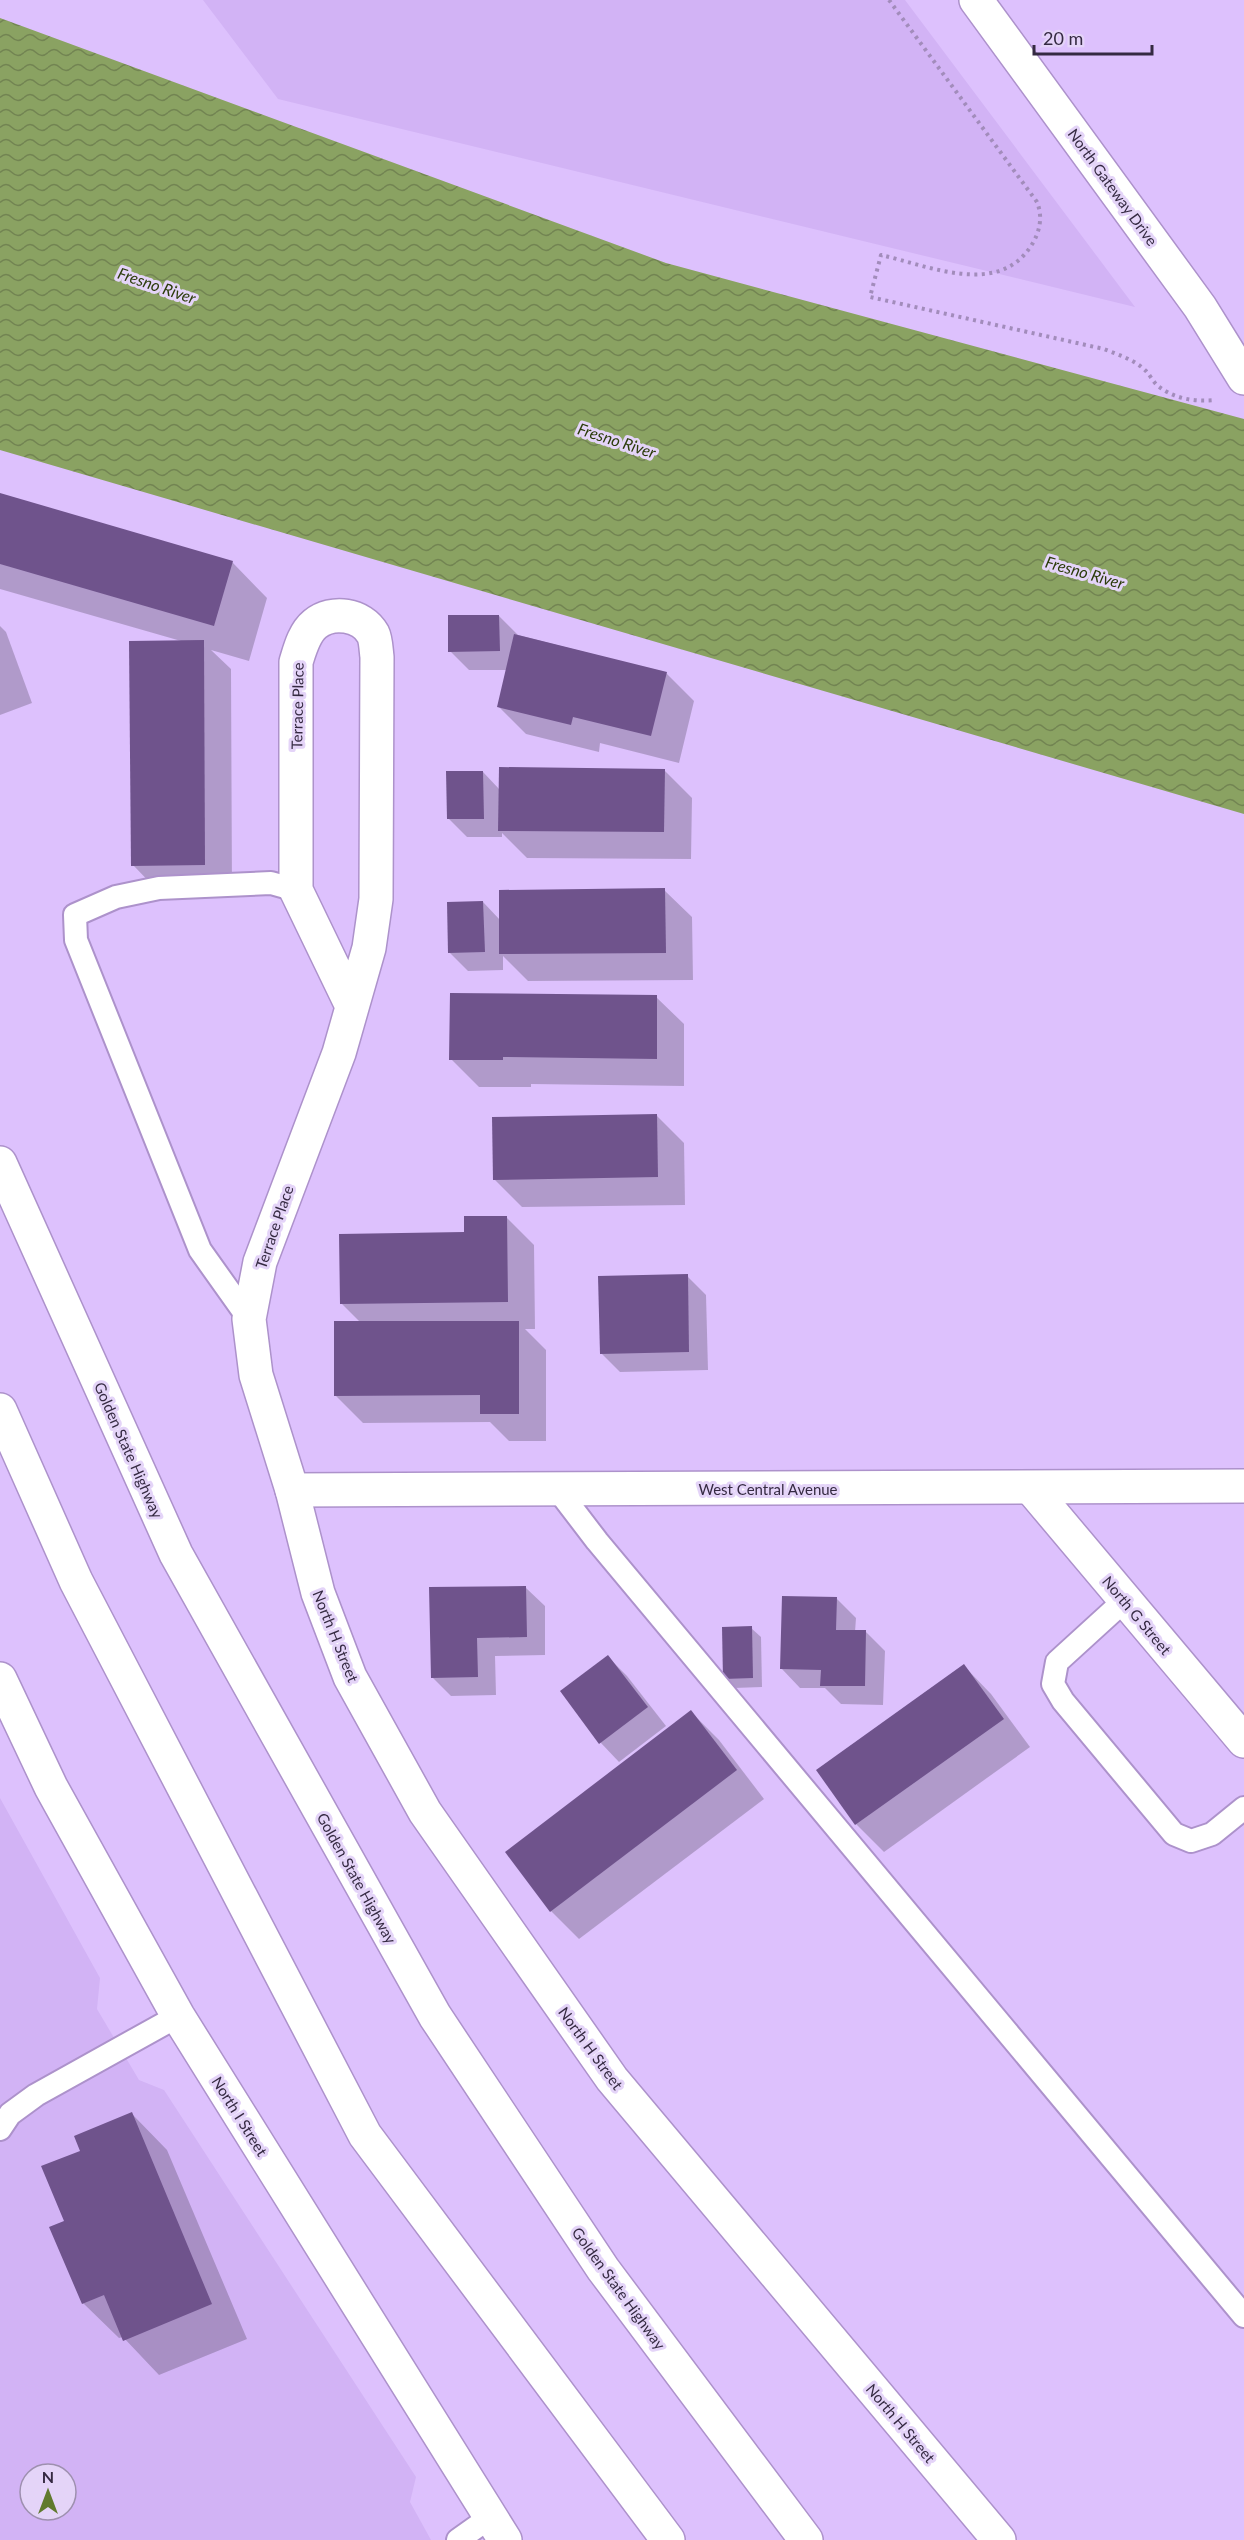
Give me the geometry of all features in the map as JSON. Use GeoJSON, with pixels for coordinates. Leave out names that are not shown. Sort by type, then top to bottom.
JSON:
{"type":"FeatureCollection","features":[{"type":"Feature","properties":{"kind":"main road","name":"North Gateway Drive"},"geometry":{"type":"LineString","coordinates":[[976,0],[1200,307],[1233,389]]}},
{"type":"Feature","properties":{"kind":"main road","name":"Terrace Place"},"geometry":{"type":"LineString","coordinates":[[292,1490],[256,1375],[249,1319],[260,1262],[339,1053],[351,1004],[369,948],[376,899],[377,657],[373,634],[357,619],[335,615],[315,624],[303,641],[296,662],[296,890],[351,1004]]}},
{"type":"Feature","properties":{"kind":"main road","name":"Golden State Highway"},"geometry":{"type":"LineString","coordinates":[[0,1163],[176,1554],[435,2016],[603,2269],[806,2540]]}},
{"type":"Feature","properties":{"kind":"main road"},"geometry":{"type":"LineString","coordinates":[[0,1410],[76,1581],[365,2135],[668,2540]]}},
{"type":"Feature","properties":{"kind":"main road","name":"West Central Avenue"},"geometry":{"type":"LineString","coordinates":[[292,1490],[1244,1486]]}},
{"type":"Feature","properties":{"kind":"main road","name":"North G Street"},"geometry":{"type":"LineString","coordinates":[[1031,1488],[1244,1741]]}},
{"type":"Feature","properties":{"kind":"main road","name":"North H Street"},"geometry":{"type":"LineString","coordinates":[[292,1490],[318,1593],[350,1677],[424,1812],[612,2079],[999,2540]]}},
{"type":"Feature","properties":{"kind":"main road","name":"North I Street"},"geometry":{"type":"LineString","coordinates":[[0,1678],[51,1787],[178,2016],[497,2529]]}},
{"type":"Feature","properties":{"kind":"lane"},"geometry":{"type":"LineString","coordinates":[[249,1319],[200,1250],[76,940],[74,924],[75,915],[116,897],[159,888],[271,883],[296,890]]}},
{"type":"Feature","properties":{"kind":"lane"},"geometry":{"type":"LineString","coordinates":[[558,1490],[597,1540],[1244,2316]]}},
{"type":"Feature","properties":{"kind":"lane"},"geometry":{"type":"LineString","coordinates":[[1125,1600],[1057,1662],[1053,1684],[1058,1693],[1174,1834],[1191,1841],[1212,1834],[1244,1808]]}},
{"type":"Feature","properties":{"kind":"lane"},"geometry":{"type":"LineString","coordinates":[[0,2129],[10,2114],[36,2095],[178,2016]]}},
{"type":"Feature","properties":{"kind":"lane"},"geometry":{"type":"LineString","coordinates":[[458,2540],[497,2529]]}},
{"type":"Feature","properties":{"kind":"path"},"geometry":{"type":"LineString","coordinates":[[889,0],[1037,202],[1040,224],[1036,238],[1026,254],[990,275],[974,277],[881,255],[870,297],[1104,350],[1136,364],[1170,394],[1193,401],[1233,389]]}},
{"type":"Feature","properties":{"kind":"shaded area"},"geometry":{"type":"Polygon","coordinates":[[[203,0],[905,0],[1135,307],[278,99],[203,0]]]}},
{"type":"Feature","properties":{"kind":"shaded area"},"geometry":{"type":"Polygon","coordinates":[[[0,1798],[100,1978],[97,2009],[139,2080],[164,2090],[416,2477],[410,2502],[431,2540],[0,2540],[0,1798]]]}},
{"type":"Feature","properties":{"kind":"water","name":"Fresno River"},"geometry":{"type":"Polygon","coordinates":[[[0,18],[666,263],[1244,419],[1244,814],[0,450],[0,18]]]}},
{"type":"Feature","properties":{"kind":"building"},"geometry":{"type":"Polygon","coordinates":[[[0,493],[233,561],[214,626],[0,564],[0,493]]]}},
{"type":"Feature","properties":{"kind":"building"},"geometry":{"type":"Polygon","coordinates":[[[448,615],[499,615],[500,651],[448,652],[448,615]]]}},
{"type":"Feature","properties":{"kind":"building"},"geometry":{"type":"Polygon","coordinates":[[[514,634],[667,672],[651,736],[573,717],[571,725],[497,707],[514,634]]]}},
{"type":"Feature","properties":{"kind":"building"},"geometry":{"type":"Polygon","coordinates":[[[204,640],[205,865],[131,866],[129,641],[204,640]]]}},
{"type":"Feature","properties":{"kind":"building"},"geometry":{"type":"Polygon","coordinates":[[[499,767],[665,769],[664,832],[498,831],[499,767]]]}},
{"type":"Feature","properties":{"kind":"building"},"geometry":{"type":"Polygon","coordinates":[[[446,771],[483,771],[484,819],[447,819],[446,771]]]}},
{"type":"Feature","properties":{"kind":"building"},"geometry":{"type":"Polygon","coordinates":[[[665,888],[666,953],[499,954],[499,890],[665,888]]]}},
{"type":"Feature","properties":{"kind":"building"},"geometry":{"type":"Polygon","coordinates":[[[483,901],[485,952],[448,953],[447,902],[483,901]]]}},
{"type":"Feature","properties":{"kind":"building"},"geometry":{"type":"Polygon","coordinates":[[[450,993],[657,995],[657,1059],[503,1057],[503,1060],[449,1060],[450,993]]]}},
{"type":"Feature","properties":{"kind":"building"},"geometry":{"type":"Polygon","coordinates":[[[657,1114],[658,1177],[493,1180],[492,1117],[657,1114]]]}},
{"type":"Feature","properties":{"kind":"building"},"geometry":{"type":"Polygon","coordinates":[[[464,1216],[507,1216],[508,1302],[340,1304],[339,1234],[464,1232],[464,1216]]]}},
{"type":"Feature","properties":{"kind":"building"},"geometry":{"type":"Polygon","coordinates":[[[688,1274],[689,1352],[600,1354],[598,1276],[688,1274]]]}},
{"type":"Feature","properties":{"kind":"building"},"geometry":{"type":"Polygon","coordinates":[[[334,1321],[519,1321],[519,1414],[480,1414],[480,1395],[334,1396],[334,1321]]]}},
{"type":"Feature","properties":{"kind":"building"},"geometry":{"type":"Polygon","coordinates":[[[526,1586],[527,1637],[477,1638],[478,1677],[431,1678],[429,1587],[526,1586]]]}},
{"type":"Feature","properties":{"kind":"building"},"geometry":{"type":"Polygon","coordinates":[[[782,1596],[837,1597],[836,1630],[866,1630],[865,1686],[820,1686],[821,1670],[780,1669],[782,1596]]]}},
{"type":"Feature","properties":{"kind":"building"},"geometry":{"type":"Polygon","coordinates":[[[752,1626],[753,1678],[723,1679],[722,1627],[752,1626]]]}},
{"type":"Feature","properties":{"kind":"building"},"geometry":{"type":"Polygon","coordinates":[[[608,1655],[648,1707],[599,1744],[560,1691],[608,1655]]]}},
{"type":"Feature","properties":{"kind":"building"},"geometry":{"type":"Polygon","coordinates":[[[964,1664],[1004,1719],[855,1825],[816,1770],[964,1664]]]}},
{"type":"Feature","properties":{"kind":"building"},"geometry":{"type":"Polygon","coordinates":[[[691,1710],[737,1770],[550,1912],[505,1852],[691,1710]]]}},
{"type":"Feature","properties":{"kind":"building"},"geometry":{"type":"Polygon","coordinates":[[[132,2112],[212,2304],[123,2341],[104,2295],[82,2304],[49,2227],[64,2221],[41,2166],[80,2151],[74,2136],[132,2112]]]}}]}
